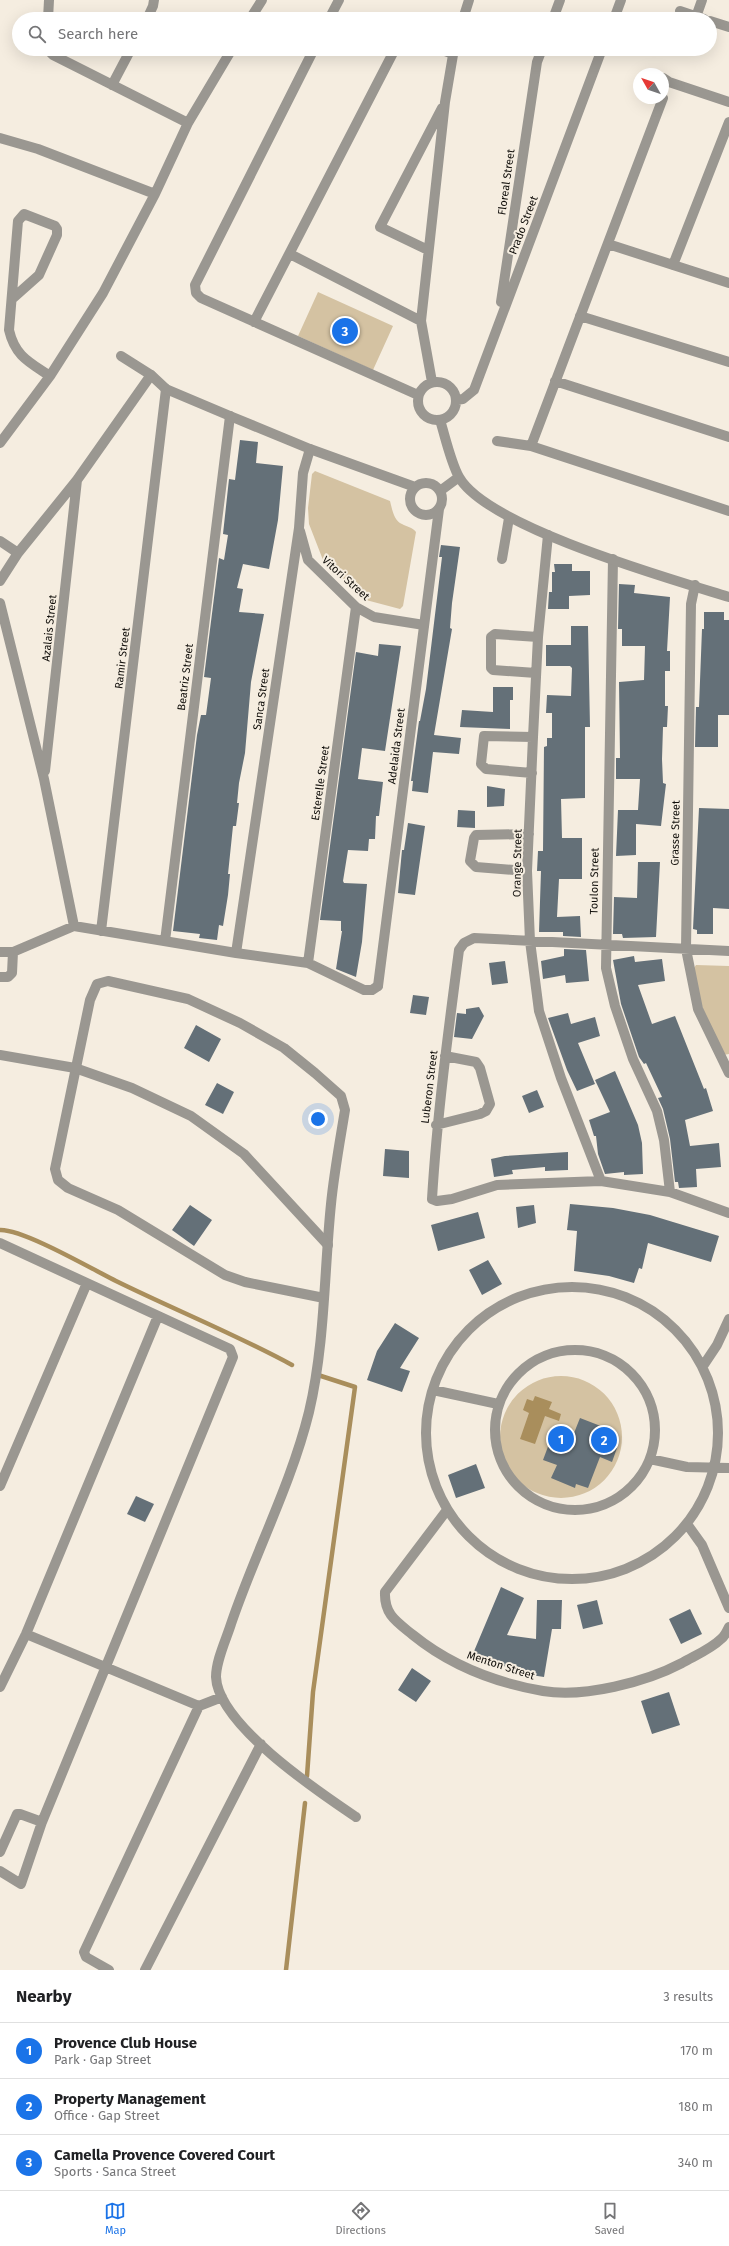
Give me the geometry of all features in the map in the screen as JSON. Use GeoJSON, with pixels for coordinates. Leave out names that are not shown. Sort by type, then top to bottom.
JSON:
{"type":"FeatureCollection","features":[{"type":"Feature","properties":{"kind":"street"},"geometry":{"type":"LineString","coordinates":[[48,12],[49,0]]}},
{"type":"Feature","properties":{"kind":"street"},"geometry":{"type":"LineString","coordinates":[[150,12],[154,0]]}},
{"type":"Feature","properties":{"kind":"street"},"geometry":{"type":"LineString","coordinates":[[254,12],[262,0]]}},
{"type":"Feature","properties":{"kind":"street"},"geometry":{"type":"LineString","coordinates":[[332,12],[338,0]]}},
{"type":"Feature","properties":{"kind":"street"},"geometry":{"type":"LineString","coordinates":[[465,12],[469,0]]}},
{"type":"Feature","properties":{"kind":"street"},"geometry":{"type":"LineString","coordinates":[[556,12],[560,0]]}},
{"type":"Feature","properties":{"kind":"street"},"geometry":{"type":"LineString","coordinates":[[617,12],[621,0]]}},
{"type":"Feature","properties":{"kind":"street"},"geometry":{"type":"LineString","coordinates":[[701,12],[702,0]]}},
{"type":"Feature","properties":{"kind":"street"},"geometry":{"type":"LineString","coordinates":[[717,23],[729,27]]}},
{"type":"Feature","properties":{"kind":"street"},"geometry":{"type":"LineString","coordinates":[[57,56],[188,123]]}},
{"type":"Feature","properties":{"kind":"street"},"geometry":{"type":"LineString","coordinates":[[112,85],[127,56]]}},
{"type":"Feature","properties":{"kind":"street"},"geometry":{"type":"LineString","coordinates":[[1,440],[50,376],[103,293],[156,194],[188,123],[228,56]]}},
{"type":"Feature","properties":{"kind":"street"},"geometry":{"type":"LineString","coordinates":[[310,56],[195,285],[196,293],[201,298],[418,395]]}},
{"type":"Feature","properties":{"kind":"street"},"geometry":{"type":"LineString","coordinates":[[254,322],[390,56]]}},
{"type":"Feature","properties":{"kind":"street"},"geometry":{"type":"LineString","coordinates":[[432,382],[421,321],[445,102],[452,56]]}},
{"type":"Feature","properties":{"kind":"street","name":"Floreal Street"},"geometry":{"type":"LineString","coordinates":[[499,320],[536,69],[540,56]]}},
{"type":"Feature","properties":{"kind":"street","name":"Prado Street"},"geometry":{"type":"LineString","coordinates":[[456,400],[463,399],[474,390],[599,56]]}},
{"type":"Feature","properties":{"kind":"street"},"geometry":{"type":"LineString","coordinates":[[669,81],[729,102]]}},
{"type":"Feature","properties":{"kind":"street"},"geometry":{"type":"LineString","coordinates":[[428,250],[380,227],[445,102]]}},
{"type":"Feature","properties":{"kind":"street"},"geometry":{"type":"LineString","coordinates":[[531,446],[661,104]]}},
{"type":"Feature","properties":{"kind":"street"},"geometry":{"type":"LineString","coordinates":[[673,265],[729,122]]}},
{"type":"Feature","properties":{"kind":"street"},"geometry":{"type":"LineString","coordinates":[[0,138],[38,149],[156,194]]}},
{"type":"Feature","properties":{"kind":"street"},"geometry":{"type":"LineString","coordinates":[[12,299],[39,275],[57,236],[58,229],[55,226],[24,214],[18,221],[9,330],[20,356],[50,376]]}},
{"type":"Feature","properties":{"kind":"street"},"geometry":{"type":"LineString","coordinates":[[608,244],[729,283]]}},
{"type":"Feature","properties":{"kind":"street"},"geometry":{"type":"LineString","coordinates":[[290,254],[421,321]]}},
{"type":"Feature","properties":{"kind":"street"},"geometry":{"type":"LineString","coordinates":[[580,316],[729,362]]}},
{"type":"Feature","properties":{"kind":"street"},"geometry":{"type":"LineString","coordinates":[[121,356],[151,375],[166,389],[310,449],[415,487]]}},
{"type":"Feature","properties":{"kind":"street"},"geometry":{"type":"LineString","coordinates":[[0,581],[18,553],[78,480],[151,375]]}},
{"type":"Feature","properties":{"kind":"street"},"geometry":{"type":"LineString","coordinates":[[439,381],[451,387],[456,400],[452,413],[440,420],[433,420],[422,413],[418,407],[418,395],[426,384],[432,382],[439,381]]}},
{"type":"Feature","properties":{"kind":"street"},"geometry":{"type":"LineString","coordinates":[[555,381],[729,437]]}},
{"type":"Feature","properties":{"kind":"street","name":"Ramir Street"},"geometry":{"type":"LineString","coordinates":[[101,931],[166,389]]}},
{"type":"Feature","properties":{"kind":"street","name":"Beatriz Street"},"geometry":{"type":"LineString","coordinates":[[165,940],[230,416]]}},
{"type":"Feature","properties":{"kind":"street"},"geometry":{"type":"LineString","coordinates":[[440,420],[459,477],[482,500],[509,518],[613,560],[729,597]]}},
{"type":"Feature","properties":{"kind":"street"},"geometry":{"type":"LineString","coordinates":[[497,441],[531,446],[729,511]]}},
{"type":"Feature","properties":{"kind":"street","name":"Sanca Street"},"geometry":{"type":"LineString","coordinates":[[236,953],[299,528],[303,473],[310,449]]}},
{"type":"Feature","properties":{"kind":"street"},"geometry":{"type":"LineString","coordinates":[[440,491],[459,477]]}},
{"type":"Feature","properties":{"kind":"street","name":"Azalais Street"},"geometry":{"type":"LineString","coordinates":[[44,779],[78,480]]}},
{"type":"Feature","properties":{"kind":"street"},"geometry":{"type":"LineString","coordinates":[[422,483],[431,484],[440,491],[442,500],[439,508],[430,515],[420,514],[415,511],[410,502],[411,491],[415,487],[422,483]]}},
{"type":"Feature","properties":{"kind":"street","name":"Adelaida Street"},"geometry":{"type":"LineString","coordinates":[[308,963],[364,990],[372,990],[378,986],[439,508]]}},
{"type":"Feature","properties":{"kind":"street"},"geometry":{"type":"LineString","coordinates":[[502,559],[509,518]]}},
{"type":"Feature","properties":{"kind":"street","name":"Vitori Street"},"geometry":{"type":"LineString","coordinates":[[299,528],[308,560],[356,607],[374,616],[424,625]]}},
{"type":"Feature","properties":{"kind":"street","name":"Orange Street"},"geometry":{"type":"LineString","coordinates":[[548,535],[538,637],[527,871],[530,941],[539,1012],[561,1078],[600,1181]]}},
{"type":"Feature","properties":{"kind":"street"},"geometry":{"type":"LineString","coordinates":[[0,541],[18,553]]}},
{"type":"Feature","properties":{"kind":"street","name":"Toulon Street"},"geometry":{"type":"LineString","coordinates":[[613,560],[605,945],[606,968],[615,1006],[633,1059],[657,1110],[666,1153],[670,1192]]}},
{"type":"Feature","properties":{"kind":"street","name":"Grasse Street"},"geometry":{"type":"LineString","coordinates":[[695,585],[692,604],[686,949],[698,1009],[729,1073]]}},
{"type":"Feature","properties":{"kind":"street"},"geometry":{"type":"LineString","coordinates":[[0,603],[44,779],[74,926]]}},
{"type":"Feature","properties":{"kind":"street","name":"Esterelle Street"},"geometry":{"type":"LineString","coordinates":[[308,963],[356,607]]}},
{"type":"Feature","properties":{"kind":"street"},"geometry":{"type":"LineString","coordinates":[[536,673],[493,670],[491,668],[491,637],[495,634],[538,637]]}},
{"type":"Feature","properties":{"kind":"street"},"geometry":{"type":"LineString","coordinates":[[532,773],[486,769],[481,764],[484,736],[533,738]]}},
{"type":"Feature","properties":{"kind":"street"},"geometry":{"type":"LineString","coordinates":[[527,871],[476,867],[470,861],[474,838],[476,835],[529,834]]}},
{"type":"Feature","properties":{"kind":"street"},"geometry":{"type":"LineString","coordinates":[[0,952],[13,952],[74,926],[236,953],[308,963]]}},
{"type":"Feature","properties":{"kind":"street","name":"Luberon Street"},"geometry":{"type":"LineString","coordinates":[[729,951],[474,938],[464,942],[459,950],[436,1125],[432,1199],[437,1201],[452,1198],[497,1185],[600,1181],[670,1192],[729,1213]]}},
{"type":"Feature","properties":{"kind":"street"},"geometry":{"type":"LineString","coordinates":[[0,977],[8,977],[12,973],[13,952]]}},
{"type":"Feature","properties":{"kind":"street"},"geometry":{"type":"LineString","coordinates":[[324,1298],[245,1282],[225,1275],[118,1210],[68,1188],[58,1180],[55,1169],[75,1068],[90,1000],[97,984],[108,981],[188,999],[240,1023],[284,1048],[341,1096],[345,1110],[331,1202],[328,1245],[322,1325],[309,1412],[286,1481],[240,1597],[220,1660],[216,1678],[222,1697],[239,1722],[261,1744],[311,1787],[356,1817]]}},
{"type":"Feature","properties":{"kind":"street"},"geometry":{"type":"LineString","coordinates":[[0,1056],[75,1068],[132,1088],[191,1116],[244,1154],[328,1245]]}},
{"type":"Feature","properties":{"kind":"street"},"geometry":{"type":"LineString","coordinates":[[436,1125],[480,1114],[486,1111],[490,1104],[480,1068],[476,1062],[445,1056]]}},
{"type":"Feature","properties":{"kind":"street"},"geometry":{"type":"LineString","coordinates":[[0,1243],[230,1349],[233,1357],[42,1822],[21,1884],[0,1871]]}},
{"type":"Feature","properties":{"kind":"street"},"geometry":{"type":"LineString","coordinates":[[0,1486],[87,1283]]}},
{"type":"Feature","properties":{"kind":"street"},"geometry":{"type":"LineString","coordinates":[[560,1287],[582,1287],[603,1290],[624,1296],[644,1305],[678,1331],[692,1347],[703,1366],[713,1392],[719,1426],[714,1468],[708,1488],[687,1524],[669,1543],[649,1558],[626,1570],[601,1577],[576,1580],[550,1579],[525,1573],[491,1555],[462,1530],[446,1510],[436,1487],[429,1464],[427,1427],[433,1390],[451,1351],[465,1334],[481,1320],[518,1298],[560,1287]]}},
{"type":"Feature","properties":{"kind":"street"},"geometry":{"type":"LineString","coordinates":[[0,1687],[26,1634],[158,1316]]}},
{"type":"Feature","properties":{"kind":"street"},"geometry":{"type":"LineString","coordinates":[[703,1366],[717,1345],[729,1319]]}},
{"type":"Feature","properties":{"kind":"street"},"geometry":{"type":"LineString","coordinates":[[572,1349],[596,1352],[618,1361],[636,1377],[649,1398],[655,1422],[655,1441],[650,1459],[635,1483],[625,1493],[603,1505],[577,1510],[552,1508],[528,1496],[510,1478],[504,1467],[498,1455],[494,1430],[498,1404],[510,1382],[532,1362],[548,1354],[572,1349]]}},
{"type":"Feature","properties":{"kind":"street"},"geometry":{"type":"LineString","coordinates":[[433,1390],[498,1404]]}},
{"type":"Feature","properties":{"kind":"street"},"geometry":{"type":"LineString","coordinates":[[650,1459],[687,1468],[729,1468]]}},
{"type":"Feature","properties":{"kind":"street","name":"Menton Street"},"geometry":{"type":"LineString","coordinates":[[446,1510],[385,1592],[384,1604],[390,1616],[434,1652],[471,1669],[544,1691],[579,1692],[610,1687],[671,1668],[722,1639],[729,1627]]}},
{"type":"Feature","properties":{"kind":"street"},"geometry":{"type":"LineString","coordinates":[[687,1524],[702,1545],[729,1608]]}},
{"type":"Feature","properties":{"kind":"street"},"geometry":{"type":"LineString","coordinates":[[26,1634],[199,1706]]}},
{"type":"Feature","properties":{"kind":"street"},"geometry":{"type":"LineString","coordinates":[[109,1970],[86,1957],[84,1952],[199,1706],[222,1697]]}},
{"type":"Feature","properties":{"kind":"street"},"geometry":{"type":"LineString","coordinates":[[145,1970],[261,1744]]}},
{"type":"Feature","properties":{"kind":"street"},"geometry":{"type":"LineString","coordinates":[[0,1852],[16,1814],[42,1822]]}},
{"type":"Feature","properties":{"kind":"shaded area"},"geometry":{"type":"Polygon","coordinates":[[[318,292],[393,326],[373,370],[298,336],[318,292]]]}},
{"type":"Feature","properties":{"kind":"shaded area"},"geometry":{"type":"Polygon","coordinates":[[[315,471],[390,501],[397,520],[416,532],[403,606],[400,609],[366,600],[323,560],[309,524],[308,508],[312,474],[315,471]]]}},
{"type":"Feature","properties":{"kind":"shaded area"},"geometry":{"type":"Polygon","coordinates":[[[696,965],[729,966],[729,1054],[723,1055],[710,1034],[692,971],[696,965]]]}},
{"type":"Feature","properties":{"kind":"shaded area"},"geometry":{"type":"Polygon","coordinates":[[[561,1376],[573,1377],[584,1381],[604,1394],[617,1414],[621,1425],[621,1449],[617,1460],[604,1480],[584,1493],[573,1497],[561,1498],[549,1497],[538,1493],[518,1480],[505,1460],[501,1449],[500,1437],[501,1425],[505,1414],[518,1394],[538,1381],[549,1377],[561,1376]]]}},
{"type":"Feature","properties":{"kind":"shaded area"},"geometry":{"type":"Polygon","coordinates":[[[535,1396],[552,1402],[549,1409],[561,1414],[559,1421],[545,1416],[535,1444],[520,1439],[529,1413],[523,1410],[527,1399],[533,1401],[535,1396]]]}},
{"type":"Feature","properties":{"kind":"building"},"geometry":{"type":"Polygon","coordinates":[[[240,440],[258,442],[256,463],[283,466],[278,520],[269,569],[243,564],[237,588],[243,589],[239,612],[264,614],[251,682],[245,753],[237,803],[239,803],[236,826],[233,826],[228,874],[230,874],[228,895],[223,926],[219,925],[217,940],[199,938],[200,934],[173,931],[197,735],[201,715],[206,715],[211,678],[204,677],[219,558],[224,560],[228,535],[223,534],[229,479],[235,480],[240,440]]]}},
{"type":"Feature","properties":{"kind":"building"},"geometry":{"type":"Polygon","coordinates":[[[441,545],[460,547],[452,603],[450,628],[452,629],[434,735],[461,738],[459,754],[433,752],[428,793],[412,791],[413,781],[411,781],[419,721],[426,689],[442,557],[439,557],[441,545]]]}},
{"type":"Feature","properties":{"kind":"building"},"geometry":{"type":"Polygon","coordinates":[[[554,564],[572,564],[572,571],[590,571],[590,595],[569,596],[569,609],[548,609],[549,592],[552,592],[552,572],[555,572],[554,564]]]}},
{"type":"Feature","properties":{"kind":"building"},"geometry":{"type":"Polygon","coordinates":[[[619,584],[635,585],[634,593],[670,597],[667,651],[670,651],[670,671],[665,671],[665,706],[668,706],[667,727],[663,727],[662,759],[663,783],[666,784],[661,826],[636,824],[636,855],[616,856],[618,810],[638,810],[640,779],[616,779],[616,758],[620,758],[619,682],[644,680],[645,646],[622,646],[622,629],[618,629],[619,584]]]}},
{"type":"Feature","properties":{"kind":"building"},"geometry":{"type":"Polygon","coordinates":[[[704,612],[724,612],[724,620],[729,620],[729,715],[718,715],[718,747],[695,747],[696,707],[699,707],[704,612]]]}},
{"type":"Feature","properties":{"kind":"building"},"geometry":{"type":"Polygon","coordinates":[[[571,626],[588,626],[590,727],[585,727],[585,798],[561,799],[562,838],[582,838],[582,879],[559,879],[557,917],[580,916],[581,937],[563,936],[563,932],[539,932],[541,871],[537,871],[538,851],[543,851],[544,747],[547,746],[547,738],[552,738],[552,713],[546,713],[547,695],[571,696],[572,668],[570,666],[546,666],[546,645],[571,645],[571,626]]]}},
{"type":"Feature","properties":{"kind":"building"},"geometry":{"type":"Polygon","coordinates":[[[379,644],[401,646],[385,751],[362,748],[358,779],[383,782],[379,816],[376,816],[375,839],[369,839],[368,851],[348,850],[343,881],[344,883],[367,884],[362,942],[356,977],[336,969],[342,931],[341,921],[320,920],[356,652],[378,656],[379,644]]]}},
{"type":"Feature","properties":{"kind":"building"},"geometry":{"type":"Polygon","coordinates":[[[493,687],[513,687],[513,700],[510,700],[510,729],[460,727],[462,710],[493,712],[493,687]]]}},
{"type":"Feature","properties":{"kind":"building"},"geometry":{"type":"Polygon","coordinates":[[[487,786],[505,789],[504,806],[487,807],[487,786]]]}},
{"type":"Feature","properties":{"kind":"building"},"geometry":{"type":"Polygon","coordinates":[[[699,808],[729,809],[729,909],[713,908],[713,934],[697,934],[697,930],[693,929],[699,808]]]}},
{"type":"Feature","properties":{"kind":"building"},"geometry":{"type":"Polygon","coordinates":[[[458,810],[475,811],[475,828],[457,827],[458,810]]]}},
{"type":"Feature","properties":{"kind":"building"},"geometry":{"type":"Polygon","coordinates":[[[408,823],[425,826],[415,895],[398,893],[402,850],[404,850],[408,823]]]}},
{"type":"Feature","properties":{"kind":"building"},"geometry":{"type":"Polygon","coordinates":[[[638,862],[660,862],[656,937],[623,938],[622,934],[613,934],[614,897],[637,898],[638,862]]]}},
{"type":"Feature","properties":{"kind":"building"},"geometry":{"type":"Polygon","coordinates":[[[564,949],[586,950],[589,981],[566,983],[565,975],[543,979],[541,961],[564,956],[564,949]]]}},
{"type":"Feature","properties":{"kind":"building"},"geometry":{"type":"Polygon","coordinates":[[[634,956],[635,962],[662,959],[665,981],[638,985],[652,1024],[675,1016],[704,1089],[706,1088],[713,1111],[685,1120],[690,1146],[719,1143],[721,1167],[696,1169],[697,1187],[679,1188],[678,1182],[675,1182],[670,1139],[663,1109],[658,1098],[662,1097],[646,1063],[644,1064],[639,1057],[621,1004],[613,960],[634,956]]]}},
{"type":"Feature","properties":{"kind":"building"},"geometry":{"type":"Polygon","coordinates":[[[505,961],[508,983],[492,985],[489,963],[505,961]]]}},
{"type":"Feature","properties":{"kind":"building"},"geometry":{"type":"Polygon","coordinates":[[[413,995],[429,997],[426,1015],[410,1013],[413,995]]]}},
{"type":"Feature","properties":{"kind":"building"},"geometry":{"type":"Polygon","coordinates":[[[479,1007],[484,1016],[472,1039],[454,1037],[457,1013],[466,1014],[466,1009],[479,1007]]]}},
{"type":"Feature","properties":{"kind":"building"},"geometry":{"type":"Polygon","coordinates":[[[568,1013],[571,1024],[595,1017],[600,1036],[578,1043],[595,1084],[577,1091],[567,1070],[548,1018],[568,1013]]]}},
{"type":"Feature","properties":{"kind":"building"},"geometry":{"type":"Polygon","coordinates":[[[196,1025],[221,1039],[209,1062],[184,1048],[196,1025]]]}},
{"type":"Feature","properties":{"kind":"building"},"geometry":{"type":"Polygon","coordinates":[[[615,1071],[638,1125],[642,1143],[643,1174],[624,1175],[624,1172],[605,1174],[598,1154],[596,1136],[594,1136],[589,1120],[610,1112],[595,1080],[615,1071]]]}},
{"type":"Feature","properties":{"kind":"building"},"geometry":{"type":"Polygon","coordinates":[[[217,1083],[234,1092],[223,1114],[205,1105],[217,1083]]]}},
{"type":"Feature","properties":{"kind":"building"},"geometry":{"type":"Polygon","coordinates":[[[537,1090],[544,1107],[529,1113],[522,1096],[537,1090]]]}},
{"type":"Feature","properties":{"kind":"building"},"geometry":{"type":"Polygon","coordinates":[[[385,1149],[409,1151],[409,1178],[383,1176],[385,1149]]]}},
{"type":"Feature","properties":{"kind":"building"},"geometry":{"type":"Polygon","coordinates":[[[568,1152],[568,1170],[545,1171],[545,1167],[512,1170],[513,1174],[494,1177],[491,1159],[505,1156],[568,1152]]]}},
{"type":"Feature","properties":{"kind":"building"},"geometry":{"type":"Polygon","coordinates":[[[570,1204],[613,1208],[650,1215],[719,1236],[711,1262],[648,1243],[642,1269],[639,1268],[634,1283],[609,1276],[574,1271],[577,1231],[567,1230],[570,1204]]]}},
{"type":"Feature","properties":{"kind":"building"},"geometry":{"type":"Polygon","coordinates":[[[190,1205],[212,1220],[194,1246],[172,1230],[190,1205]]]}},
{"type":"Feature","properties":{"kind":"building"},"geometry":{"type":"Polygon","coordinates":[[[534,1205],[536,1223],[518,1228],[516,1207],[534,1205]]]}},
{"type":"Feature","properties":{"kind":"building"},"geometry":{"type":"Polygon","coordinates":[[[478,1212],[485,1238],[438,1251],[431,1225],[478,1212]]]}},
{"type":"Feature","properties":{"kind":"building"},"geometry":{"type":"Polygon","coordinates":[[[488,1260],[502,1284],[482,1295],[469,1270],[488,1260]]]}},
{"type":"Feature","properties":{"kind":"building"},"geometry":{"type":"Polygon","coordinates":[[[395,1323],[419,1338],[400,1368],[410,1371],[402,1392],[367,1380],[377,1351],[395,1323]]]}},
{"type":"Feature","properties":{"kind":"building"},"geometry":{"type":"Polygon","coordinates":[[[580,1418],[611,1430],[606,1443],[617,1448],[612,1462],[600,1457],[588,1488],[576,1484],[575,1488],[551,1478],[557,1465],[543,1460],[552,1436],[570,1443],[580,1418]]]}},
{"type":"Feature","properties":{"kind":"building"},"geometry":{"type":"Polygon","coordinates":[[[476,1464],[485,1488],[456,1498],[448,1475],[476,1464]]]}},
{"type":"Feature","properties":{"kind":"building"},"geometry":{"type":"Polygon","coordinates":[[[136,1496],[154,1504],[145,1522],[127,1514],[136,1496]]]}},
{"type":"Feature","properties":{"kind":"building"},"geometry":{"type":"Polygon","coordinates":[[[501,1587],[524,1598],[507,1635],[536,1639],[537,1600],[562,1600],[561,1629],[552,1629],[544,1677],[518,1673],[518,1668],[488,1664],[472,1656],[501,1587]]]}},
{"type":"Feature","properties":{"kind":"building"},"geometry":{"type":"Polygon","coordinates":[[[597,1600],[603,1624],[583,1629],[577,1605],[597,1600]]]}},
{"type":"Feature","properties":{"kind":"building"},"geometry":{"type":"Polygon","coordinates":[[[690,1609],[702,1634],[681,1644],[669,1619],[690,1609]]]}},
{"type":"Feature","properties":{"kind":"building"},"geometry":{"type":"Polygon","coordinates":[[[412,1668],[431,1681],[416,1702],[398,1690],[412,1668]]]}},
{"type":"Feature","properties":{"kind":"building"},"geometry":{"type":"Polygon","coordinates":[[[669,1692],[680,1725],[652,1734],[641,1701],[669,1692]]]}},
{"type":"Feature","properties":{"kind":"waterway"},"geometry":{"type":"LineString","coordinates":[[0,1230],[11,1231],[24,1236],[75,1259],[138,1292],[249,1343],[292,1365]]}},
{"type":"Feature","properties":{"kind":"waterway"},"geometry":{"type":"LineString","coordinates":[[307,1776],[313,1692],[355,1387],[318,1375]]}},
{"type":"Feature","properties":{"kind":"waterway"},"geometry":{"type":"LineString","coordinates":[[286,1970],[305,1803]]}},
{"type":"Feature","properties":{"kind":"place","name":"Camella Provence Covered Court"},"geometry":{"type":"Point","coordinates":[345,331]}},
{"type":"Feature","properties":{"kind":"place","name":"Provence Club House"},"geometry":{"type":"Point","coordinates":[561,1439]}},
{"type":"Feature","properties":{"kind":"place","name":"Property Management"},"geometry":{"type":"Point","coordinates":[604,1440]}}]}
